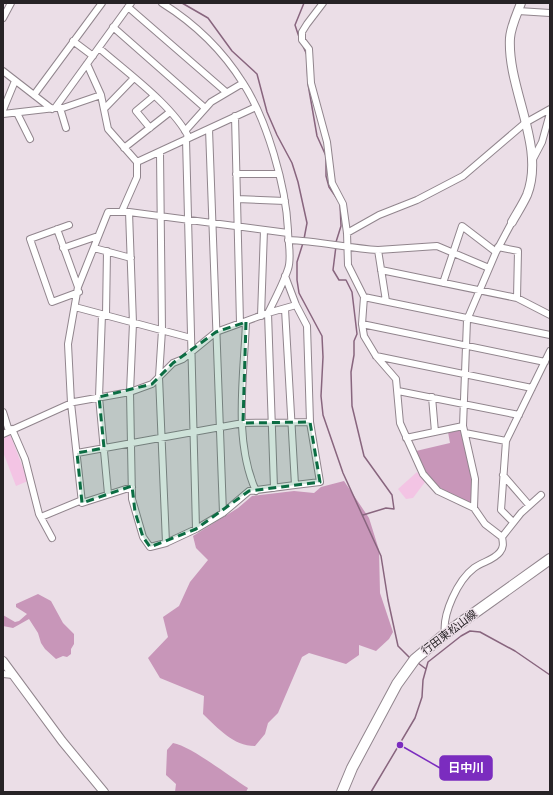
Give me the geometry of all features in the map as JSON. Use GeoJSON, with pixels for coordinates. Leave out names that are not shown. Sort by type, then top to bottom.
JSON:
{"type":"FeatureCollection","features":[{"type":"Feature","properties":{"kind":"main road","name":"行田東松山線"},"geometry":{"type":"LineString","coordinates":[[342,792],[352,768],[406,670],[422,652],[550,559]]}},
{"type":"Feature","properties":{"kind":"street"},"geometry":{"type":"LineString","coordinates":[[3,18],[11,3]]}},
{"type":"Feature","properties":{"kind":"street"},"geometry":{"type":"LineString","coordinates":[[34,95],[102,3]]}},
{"type":"Feature","properties":{"kind":"street"},"geometry":{"type":"LineString","coordinates":[[162,3],[204,35],[243,83],[256,107],[279,174],[285,200],[289,268],[268,313],[274,488]]}},
{"type":"Feature","properties":{"kind":"street"},"geometry":{"type":"LineString","coordinates":[[323,3],[302,32],[302,40],[308,49],[311,83],[327,142],[332,183],[344,204],[348,266],[364,297],[362,324],[364,336],[376,356],[394,375],[398,390],[398,410],[400,423],[423,474],[438,491],[474,508],[485,524],[502,537]]}},
{"type":"Feature","properties":{"kind":"street"},"geometry":{"type":"LineString","coordinates":[[56,108],[129,5],[226,92]]}},
{"type":"Feature","properties":{"kind":"street"},"geometry":{"type":"LineString","coordinates":[[474,508],[474,479],[464,429],[467,318],[497,249],[527,194],[532,161],[530,140],[510,64],[510,37],[520,7],[550,13]]}},
{"type":"Feature","properties":{"kind":"street"},"geometry":{"type":"LineString","coordinates":[[113,27],[205,108]]}},
{"type":"Feature","properties":{"kind":"street"},"geometry":{"type":"LineString","coordinates":[[73,41],[93,56]]}},
{"type":"Feature","properties":{"kind":"street"},"geometry":{"type":"LineString","coordinates":[[98,48],[134,78],[170,112],[185,131],[187,138],[196,529]]}},
{"type":"Feature","properties":{"kind":"street"},"geometry":{"type":"LineString","coordinates":[[87,64],[102,95],[108,129],[137,162],[138,177],[122,211]]}},
{"type":"Feature","properties":{"kind":"street"},"geometry":{"type":"LineString","coordinates":[[3,71],[34,95],[56,108],[66,128]]}},
{"type":"Feature","properties":{"kind":"street"},"geometry":{"type":"LineString","coordinates":[[104,109],[134,78]]}},
{"type":"Feature","properties":{"kind":"street"},"geometry":{"type":"LineString","coordinates":[[15,81],[3,114],[56,108],[102,95]]}},
{"type":"Feature","properties":{"kind":"street"},"geometry":{"type":"LineString","coordinates":[[185,131],[211,102],[243,83]]}},
{"type":"Feature","properties":{"kind":"street"},"geometry":{"type":"LineString","coordinates":[[150,128],[136,111],[154,96]]}},
{"type":"Feature","properties":{"kind":"street"},"geometry":{"type":"LineString","coordinates":[[137,162],[160,153],[187,138],[256,107]]}},
{"type":"Feature","properties":{"kind":"street"},"geometry":{"type":"LineString","coordinates":[[347,233],[379,215],[417,200],[463,176],[525,123],[550,109]]}},
{"type":"Feature","properties":{"kind":"street"},"geometry":{"type":"LineString","coordinates":[[124,148],[170,112]]}},
{"type":"Feature","properties":{"kind":"street"},"geometry":{"type":"LineString","coordinates":[[17,113],[30,139]]}},
{"type":"Feature","properties":{"kind":"street"},"geometry":{"type":"LineString","coordinates":[[532,161],[542,142],[550,113]]}},
{"type":"Feature","properties":{"kind":"street"},"geometry":{"type":"LineString","coordinates":[[236,116],[236,174],[243,322],[242,439],[248,473],[256,490]]}},
{"type":"Feature","properties":{"kind":"street"},"geometry":{"type":"LineString","coordinates":[[209,129],[223,513]]}},
{"type":"Feature","properties":{"kind":"street"},"geometry":{"type":"LineString","coordinates":[[160,153],[162,330],[159,377],[166,543]]}},
{"type":"Feature","properties":{"kind":"street"},"geometry":{"type":"LineString","coordinates":[[236,174],[279,174]]}},
{"type":"Feature","properties":{"kind":"street"},"geometry":{"type":"LineString","coordinates":[[237,199],[285,200]]}},
{"type":"Feature","properties":{"kind":"street"},"geometry":{"type":"LineString","coordinates":[[132,487],[82,503],[71,403],[68,344],[78,290],[108,212],[122,211],[288,233]]}},
{"type":"Feature","properties":{"kind":"street"},"geometry":{"type":"LineString","coordinates":[[129,212],[133,323],[130,392],[132,487],[135,512],[143,537],[150,547],[166,543],[196,529],[223,513],[249,491],[320,482],[310,422],[307,326],[296,305],[285,276]]}},
{"type":"Feature","properties":{"kind":"street"},"geometry":{"type":"LineString","coordinates":[[69,225],[30,239],[52,302],[78,290]]}},
{"type":"Feature","properties":{"kind":"street"},"geometry":{"type":"LineString","coordinates":[[442,283],[462,226],[497,249],[518,251],[517,298]]}},
{"type":"Feature","properties":{"kind":"street"},"geometry":{"type":"LineString","coordinates":[[57,229],[78,290]]}},
{"type":"Feature","properties":{"kind":"street"},"geometry":{"type":"LineString","coordinates":[[261,316],[264,230]]}},
{"type":"Feature","properties":{"kind":"street"},"geometry":{"type":"LineString","coordinates":[[63,248],[98,236]]}},
{"type":"Feature","properties":{"kind":"street"},"geometry":{"type":"LineString","coordinates":[[288,240],[307,240],[347,248],[378,250],[437,246],[489,268]]}},
{"type":"Feature","properties":{"kind":"street"},"geometry":{"type":"LineString","coordinates":[[94,248],[131,258]]}},
{"type":"Feature","properties":{"kind":"street"},"geometry":{"type":"LineString","coordinates":[[378,250],[386,301]]}},
{"type":"Feature","properties":{"kind":"street"},"geometry":{"type":"LineString","coordinates":[[107,251],[99,397],[108,494]]}},
{"type":"Feature","properties":{"kind":"street"},"geometry":{"type":"LineString","coordinates":[[381,270],[517,298],[550,315]]}},
{"type":"Feature","properties":{"kind":"street"},"geometry":{"type":"LineString","coordinates":[[364,297],[550,335]]}},
{"type":"Feature","properties":{"kind":"street"},"geometry":{"type":"LineString","coordinates":[[8,432],[71,403],[130,392],[152,384],[173,363],[191,352],[216,332],[268,313],[296,305]]}},
{"type":"Feature","properties":{"kind":"street"},"geometry":{"type":"LineString","coordinates":[[75,307],[191,338]]}},
{"type":"Feature","properties":{"kind":"street"},"geometry":{"type":"LineString","coordinates":[[285,309],[296,485]]}},
{"type":"Feature","properties":{"kind":"street"},"geometry":{"type":"LineString","coordinates":[[362,324],[466,347],[545,362]]}},
{"type":"Feature","properties":{"kind":"street"},"geometry":{"type":"LineString","coordinates":[[513,522],[501,510],[506,441],[550,351]]}},
{"type":"Feature","properties":{"kind":"street"},"geometry":{"type":"LineString","coordinates":[[376,356],[532,388]]}},
{"type":"Feature","properties":{"kind":"street"},"geometry":{"type":"LineString","coordinates":[[398,390],[519,415]]}},
{"type":"Feature","properties":{"kind":"street"},"geometry":{"type":"LineString","coordinates":[[432,397],[435,432]]}},
{"type":"Feature","properties":{"kind":"street"},"geometry":{"type":"LineString","coordinates":[[3,412],[8,432],[25,459],[30,484],[41,517],[52,538]]}},
{"type":"Feature","properties":{"kind":"street"},"geometry":{"type":"LineString","coordinates":[[77,453],[243,423],[310,422]]}},
{"type":"Feature","properties":{"kind":"street"},"geometry":{"type":"LineString","coordinates":[[406,438],[435,432],[464,429],[506,441]]}},
{"type":"Feature","properties":{"kind":"street"},"geometry":{"type":"LineString","coordinates":[[503,474],[529,505]]}},
{"type":"Feature","properties":{"kind":"street"},"geometry":{"type":"LineString","coordinates":[[445,634],[445,616],[462,582],[474,568],[500,552],[503,546],[502,537],[513,522],[529,505],[542,495]]}},
{"type":"Feature","properties":{"kind":"street"},"geometry":{"type":"LineString","coordinates":[[41,517],[82,500]]}},
{"type":"Feature","properties":{"kind":"street"},"geometry":{"type":"LineString","coordinates":[[3,661],[62,742],[104,792]]}},
{"type":"Feature","properties":{"kind":"street"},"geometry":{"type":"LineString","coordinates":[[3,674],[13,675]]}},
{"type":"Feature","properties":{"kind":"highlighted area"},"geometry":{"type":"Polygon","coordinates":[[[246,322],[243,423],[310,422],[320,482],[249,491],[196,529],[150,547],[143,537],[135,512],[132,486],[82,503],[77,453],[104,448],[99,397],[152,384],[173,363],[216,332],[246,322]]]}},
{"type":"Feature","properties":{"kind":"shaded area"},"geometry":{"type":"Polygon","coordinates":[[[461,430],[472,477],[471,503],[443,490],[430,479],[420,462],[416,451],[450,443],[448,432],[461,430]]]}},
{"type":"Feature","properties":{"kind":"shaded area"},"geometry":{"type":"Polygon","coordinates":[[[10,434],[28,481],[16,486],[3,452],[3,437],[10,434]]]}},
{"type":"Feature","properties":{"kind":"shaded area"},"geometry":{"type":"Polygon","coordinates":[[[417,472],[425,482],[413,498],[406,499],[398,489],[417,472]]]}},
{"type":"Feature","properties":{"kind":"shaded area"},"geometry":{"type":"Polygon","coordinates":[[[344,481],[369,518],[379,550],[380,593],[393,632],[389,639],[376,651],[359,645],[359,655],[346,664],[309,653],[302,657],[278,713],[268,723],[265,734],[255,746],[240,743],[226,735],[203,714],[204,696],[160,678],[148,658],[168,637],[163,617],[179,606],[190,582],[208,560],[196,548],[193,536],[238,508],[252,496],[294,491],[314,493],[321,487],[344,481]]]}},
{"type":"Feature","properties":{"kind":"shaded area"},"geometry":{"type":"Polygon","coordinates":[[[38,594],[51,601],[63,623],[74,634],[74,644],[71,649],[71,654],[67,657],[63,656],[56,659],[45,649],[41,643],[38,633],[29,619],[13,628],[3,626],[3,615],[15,622],[19,621],[27,614],[16,607],[16,604],[38,594]]]}},
{"type":"Feature","properties":{"kind":"shaded area"},"geometry":{"type":"Polygon","coordinates":[[[173,743],[181,745],[210,762],[248,788],[246,792],[175,792],[176,784],[166,775],[167,750],[173,743]]]}},
{"type":"Feature","properties":{"kind":"waterway"},"geometry":{"type":"LineString","coordinates":[[182,3],[208,18],[232,51],[257,74],[267,112],[292,163],[298,182],[307,223],[304,239]]}},
{"type":"Feature","properties":{"kind":"waterway"},"geometry":{"type":"LineString","coordinates":[[299,37],[295,25],[304,3]]}},
{"type":"Feature","properties":{"kind":"waterway"},"geometry":{"type":"LineString","coordinates":[[302,44],[307,55]]}},
{"type":"Feature","properties":{"kind":"waterway"},"geometry":{"type":"LineString","coordinates":[[307,59],[308,84],[317,136],[326,156],[326,176],[329,187],[340,203],[341,226],[336,242]]}},
{"type":"Feature","properties":{"kind":"waterway"},"geometry":{"type":"LineString","coordinates":[[303,243],[297,262],[297,280],[299,293],[322,336],[323,357],[321,396],[323,415],[343,473],[381,556],[388,600],[398,646],[411,659]]}},
{"type":"Feature","properties":{"kind":"waterway"},"geometry":{"type":"LineString","coordinates":[[336,246],[333,270],[339,280],[346,280],[352,292],[357,334],[354,341],[354,355],[351,372],[352,406],[364,456],[392,495],[394,509],[386,508],[363,515]]}},
{"type":"Feature","properties":{"kind":"waterway"},"geometry":{"type":"LineString","coordinates":[[371,792],[415,718],[422,697],[423,680],[428,662],[461,636],[470,631],[480,632],[515,651],[550,675]]}},
{"type":"Feature","properties":{"kind":"waterway"},"geometry":{"type":"LineString","coordinates":[[418,663],[426,669]]}},
{"type":"Feature","properties":{"kind":"place","name":"日中川"},"geometry":{"type":"Point","coordinates":[400,745]}}]}
